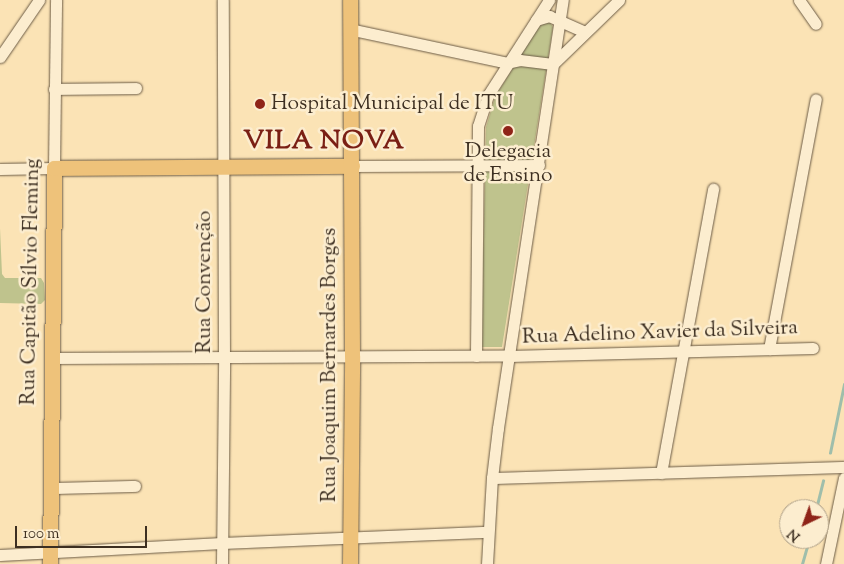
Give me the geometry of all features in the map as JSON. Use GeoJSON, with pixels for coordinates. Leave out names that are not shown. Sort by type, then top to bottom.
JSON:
{"type":"FeatureCollection","features":[{"type":"Feature","properties":{"kind":"main road","name":"Rua Joaquim Bernardes Borges"},"geometry":{"type":"LineString","coordinates":[[350,0],[352,166],[350,564]]}},
{"type":"Feature","properties":{"kind":"main road"},"geometry":{"type":"LineString","coordinates":[[54,168],[352,166]]}},
{"type":"Feature","properties":{"kind":"main road","name":"Rua Capitão Sílvio Fleming"},"geometry":{"type":"LineString","coordinates":[[50,558],[54,168]]}},
{"type":"Feature","properties":{"kind":"street"},"geometry":{"type":"LineString","coordinates":[[0,57],[39,0]]}},
{"type":"Feature","properties":{"kind":"street","name":"Rua Capitão Sílvio Fleming"},"geometry":{"type":"LineString","coordinates":[[54,168],[56,0]]}},
{"type":"Feature","properties":{"kind":"street","name":"Rua Convenção"},"geometry":{"type":"LineString","coordinates":[[222,564],[224,357],[223,0]]}},
{"type":"Feature","properties":{"kind":"street"},"geometry":{"type":"LineString","coordinates":[[476,356],[478,126],[481,111],[488,95],[549,0]]}},
{"type":"Feature","properties":{"kind":"street"},"geometry":{"type":"LineString","coordinates":[[487,564],[492,478],[563,0]]}},
{"type":"Feature","properties":{"kind":"street"},"geometry":{"type":"LineString","coordinates":[[554,64],[619,0]]}},
{"type":"Feature","properties":{"kind":"street"},"geometry":{"type":"LineString","coordinates":[[799,0],[816,24]]}},
{"type":"Feature","properties":{"kind":"street"},"geometry":{"type":"LineString","coordinates":[[536,20],[549,16],[585,32]]}},
{"type":"Feature","properties":{"kind":"street"},"geometry":{"type":"LineString","coordinates":[[349,29],[508,63],[520,60],[554,64]]}},
{"type":"Feature","properties":{"kind":"street"},"geometry":{"type":"LineString","coordinates":[[523,38],[526,50],[536,61]]}},
{"type":"Feature","properties":{"kind":"street"},"geometry":{"type":"LineString","coordinates":[[54,89],[136,88]]}},
{"type":"Feature","properties":{"kind":"street"},"geometry":{"type":"LineString","coordinates":[[770,349],[816,99]]}},
{"type":"Feature","properties":{"kind":"street"},"geometry":{"type":"LineString","coordinates":[[352,166],[539,165]]}},
{"type":"Feature","properties":{"kind":"street"},"geometry":{"type":"LineString","coordinates":[[0,169],[54,168]]}},
{"type":"Feature","properties":{"kind":"street"},"geometry":{"type":"LineString","coordinates":[[661,473],[713,189]]}},
{"type":"Feature","properties":{"kind":"street","name":"Rua Adelino Xavier da Silveira"},"geometry":{"type":"LineString","coordinates":[[52,358],[509,356],[813,348]]}},
{"type":"Feature","properties":{"kind":"street"},"geometry":{"type":"LineString","coordinates":[[492,478],[844,467]]}},
{"type":"Feature","properties":{"kind":"street"},"geometry":{"type":"LineString","coordinates":[[826,564],[844,478]]}},
{"type":"Feature","properties":{"kind":"street"},"geometry":{"type":"LineString","coordinates":[[51,488],[135,486]]}},
{"type":"Feature","properties":{"kind":"street"},"geometry":{"type":"LineString","coordinates":[[0,555],[50,558],[222,543],[488,532]]}},
{"type":"Feature","properties":{"kind":"green space"},"geometry":{"type":"Polygon","coordinates":[[[545,22],[550,22],[553,27],[502,347],[481,347],[486,127],[495,97],[536,30],[545,22]]]}},
{"type":"Feature","properties":{"kind":"green space"},"geometry":{"type":"Polygon","coordinates":[[[0,228],[2,274],[5,278],[41,278],[44,283],[45,300],[41,304],[0,303],[0,228]]]}},
{"type":"Feature","properties":{"kind":"waterway"},"geometry":{"type":"LineString","coordinates":[[830,453],[844,384]]}},
{"type":"Feature","properties":{"kind":"waterway"},"geometry":{"type":"LineString","coordinates":[[818,499],[823,481]]}},
{"type":"Feature","properties":{"kind":"waterway"},"geometry":{"type":"LineString","coordinates":[[802,564],[806,549]]}},
{"type":"Feature","properties":{"kind":"place","name":"Hospital Municipal de ITU"},"geometry":{"type":"Point","coordinates":[260,104]}},
{"type":"Feature","properties":{"kind":"place","name":"Delegacia de Ensino"},"geometry":{"type":"Point","coordinates":[508,131]}},
{"type":"Feature","properties":{"kind":"district","name":"VILA NOVA"},"geometry":{"type":"Point","coordinates":[324,142]}}]}
